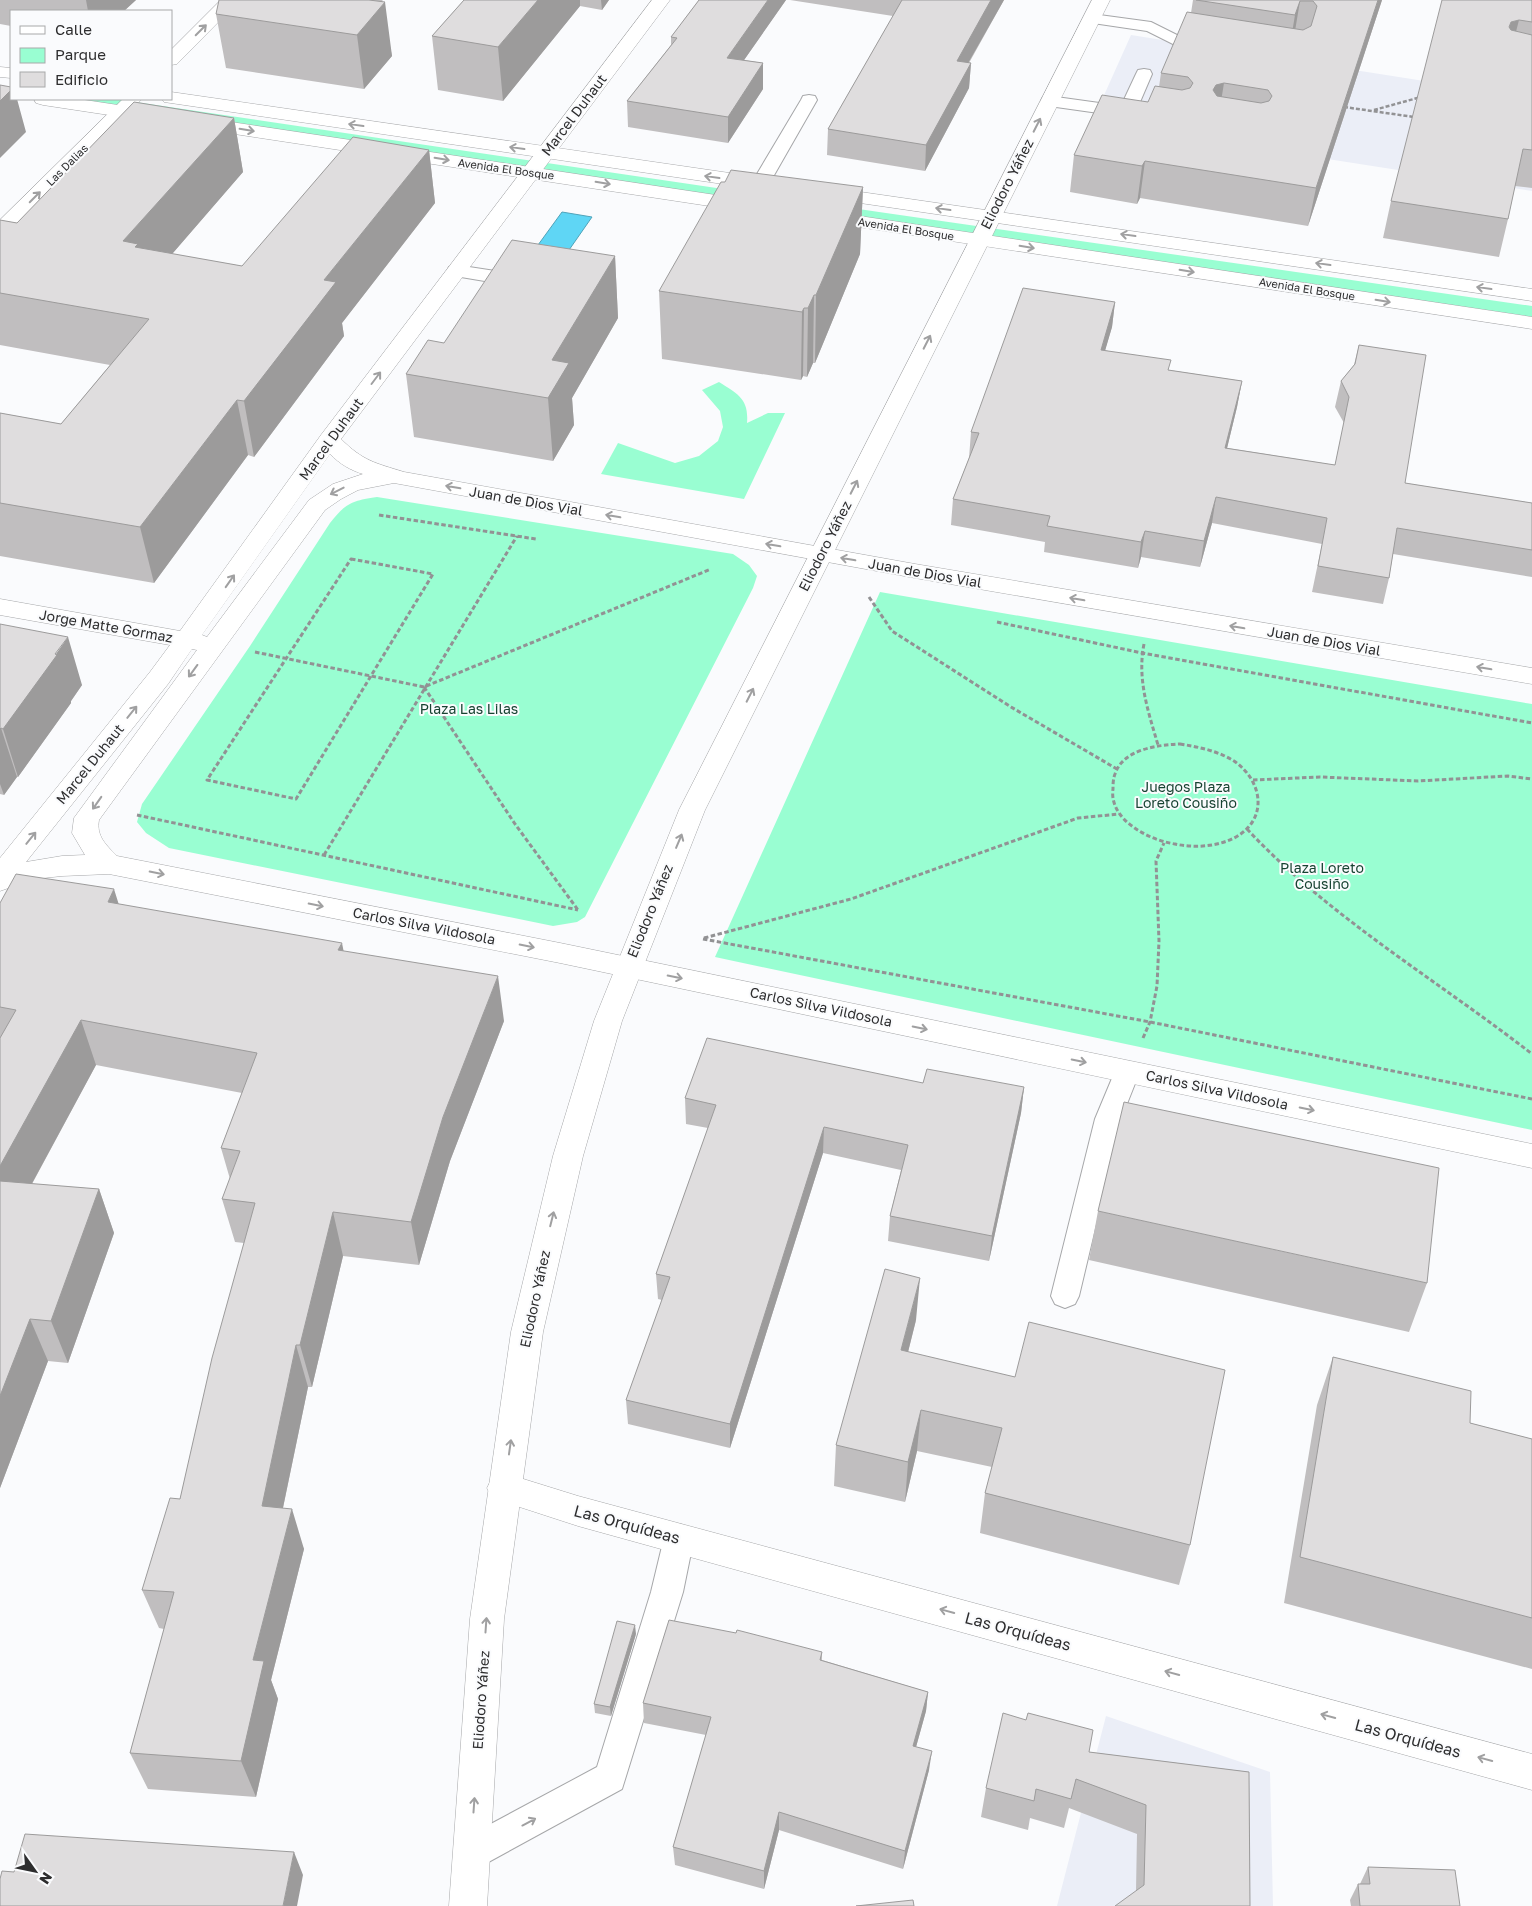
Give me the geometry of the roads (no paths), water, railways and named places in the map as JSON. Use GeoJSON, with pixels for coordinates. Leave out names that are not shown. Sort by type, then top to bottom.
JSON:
{"type":"FeatureCollection","features":[{"type":"Feature","properties":{"kind":"street"},"geometry":{"type":"LineString","coordinates":[[172,59],[231,0]]}},
{"type":"Feature","properties":{"kind":"street","name":"Marcel Duhaut"},"geometry":{"type":"LineString","coordinates":[[0,876],[159,678],[329,440],[661,0]]}},
{"type":"Feature","properties":{"kind":"street","name":"Eliodoro Yáñez"},"geometry":{"type":"LineString","coordinates":[[468,1906],[487,1618],[527,1332],[570,1147],[608,1021],[692,810],[978,240],[1101,0]]}},
{"type":"Feature","properties":{"kind":"street","name":"Avenida El Bosque"},"geometry":{"type":"LineString","coordinates":[[172,98],[780,186]]}},
{"type":"Feature","properties":{"kind":"street","name":"Avenida El Bosque"},"geometry":{"type":"LineString","coordinates":[[57,100],[127,105],[531,172],[769,209]]}},
{"type":"Feature","properties":{"kind":"street","name":"Las Dalias"},"geometry":{"type":"LineString","coordinates":[[0,231],[127,105]]}},
{"type":"Feature","properties":{"kind":"street","name":"Avenida El Bosque"},"geometry":{"type":"LineString","coordinates":[[809,190],[1532,295]]}},
{"type":"Feature","properties":{"kind":"street","name":"Avenida El Bosque"},"geometry":{"type":"LineString","coordinates":[[808,215],[1532,323]]}},
{"type":"Feature","properties":{"kind":"street","name":"Juan de Dios Vial"},"geometry":{"type":"LineString","coordinates":[[329,440],[347,458],[360,466],[401,478],[820,554],[1532,676]]}},
{"type":"Feature","properties":{"kind":"street"},"geometry":{"type":"LineString","coordinates":[[109,864],[91,846],[86,834],[86,821],[212,645],[317,505],[337,490],[363,480],[401,478]]}},
{"type":"Feature","properties":{"kind":"street","name":"Jorge Matte Gormaz"},"geometry":{"type":"LineString","coordinates":[[0,608],[212,645]]}},
{"type":"Feature","properties":{"kind":"street","name":"Carlos Silva Vildosola"},"geometry":{"type":"LineString","coordinates":[[0,881],[32,870],[62,866],[109,864],[628,968],[1532,1156]]}},
{"type":"Feature","properties":{"kind":"street","name":"Las Orquídeas"},"geometry":{"type":"LineString","coordinates":[[504,1488],[578,1511],[1532,1774]]}},
{"type":"Feature","properties":{"kind":"lane"},"geometry":{"type":"LineString","coordinates":[[1092,19],[1151,27],[1175,40],[1222,47]]}},
{"type":"Feature","properties":{"kind":"lane"},"geometry":{"type":"LineString","coordinates":[[1049,101],[1136,114],[1144,74]]}},
{"type":"Feature","properties":{"kind":"lane"},"geometry":{"type":"LineString","coordinates":[[760,184],[809,100]]}},
{"type":"Feature","properties":{"kind":"lane"},"geometry":{"type":"LineString","coordinates":[[456,271],[534,283]]}},
{"type":"Feature","properties":{"kind":"lane"},"geometry":{"type":"LineString","coordinates":[[1065,1296],[1108,1119],[1127,1072]]}},
{"type":"Feature","properties":{"kind":"lane"},"geometry":{"type":"LineString","coordinates":[[471,1853],[610,1778],[667,1592],[679,1538]]}},
{"type":"Feature","properties":{"kind":"water"},"geometry":{"type":"Polygon","coordinates":[[[562,212],[592,217],[569,250],[538,245],[562,212]]]}},
{"type":"Feature","properties":{"kind":"park label","name":"Plaza Las Lilas"},"geometry":{"type":"Point","coordinates":[469,709]}},
{"type":"Feature","properties":{"kind":"park label","name":"Juegos Plaza Loreto Cousiño"},"geometry":{"type":"Point","coordinates":[1186,796]}},
{"type":"Feature","properties":{"kind":"park label","name":"Plaza Loreto Cousiño"},"geometry":{"type":"Point","coordinates":[1322,876]}}]}
